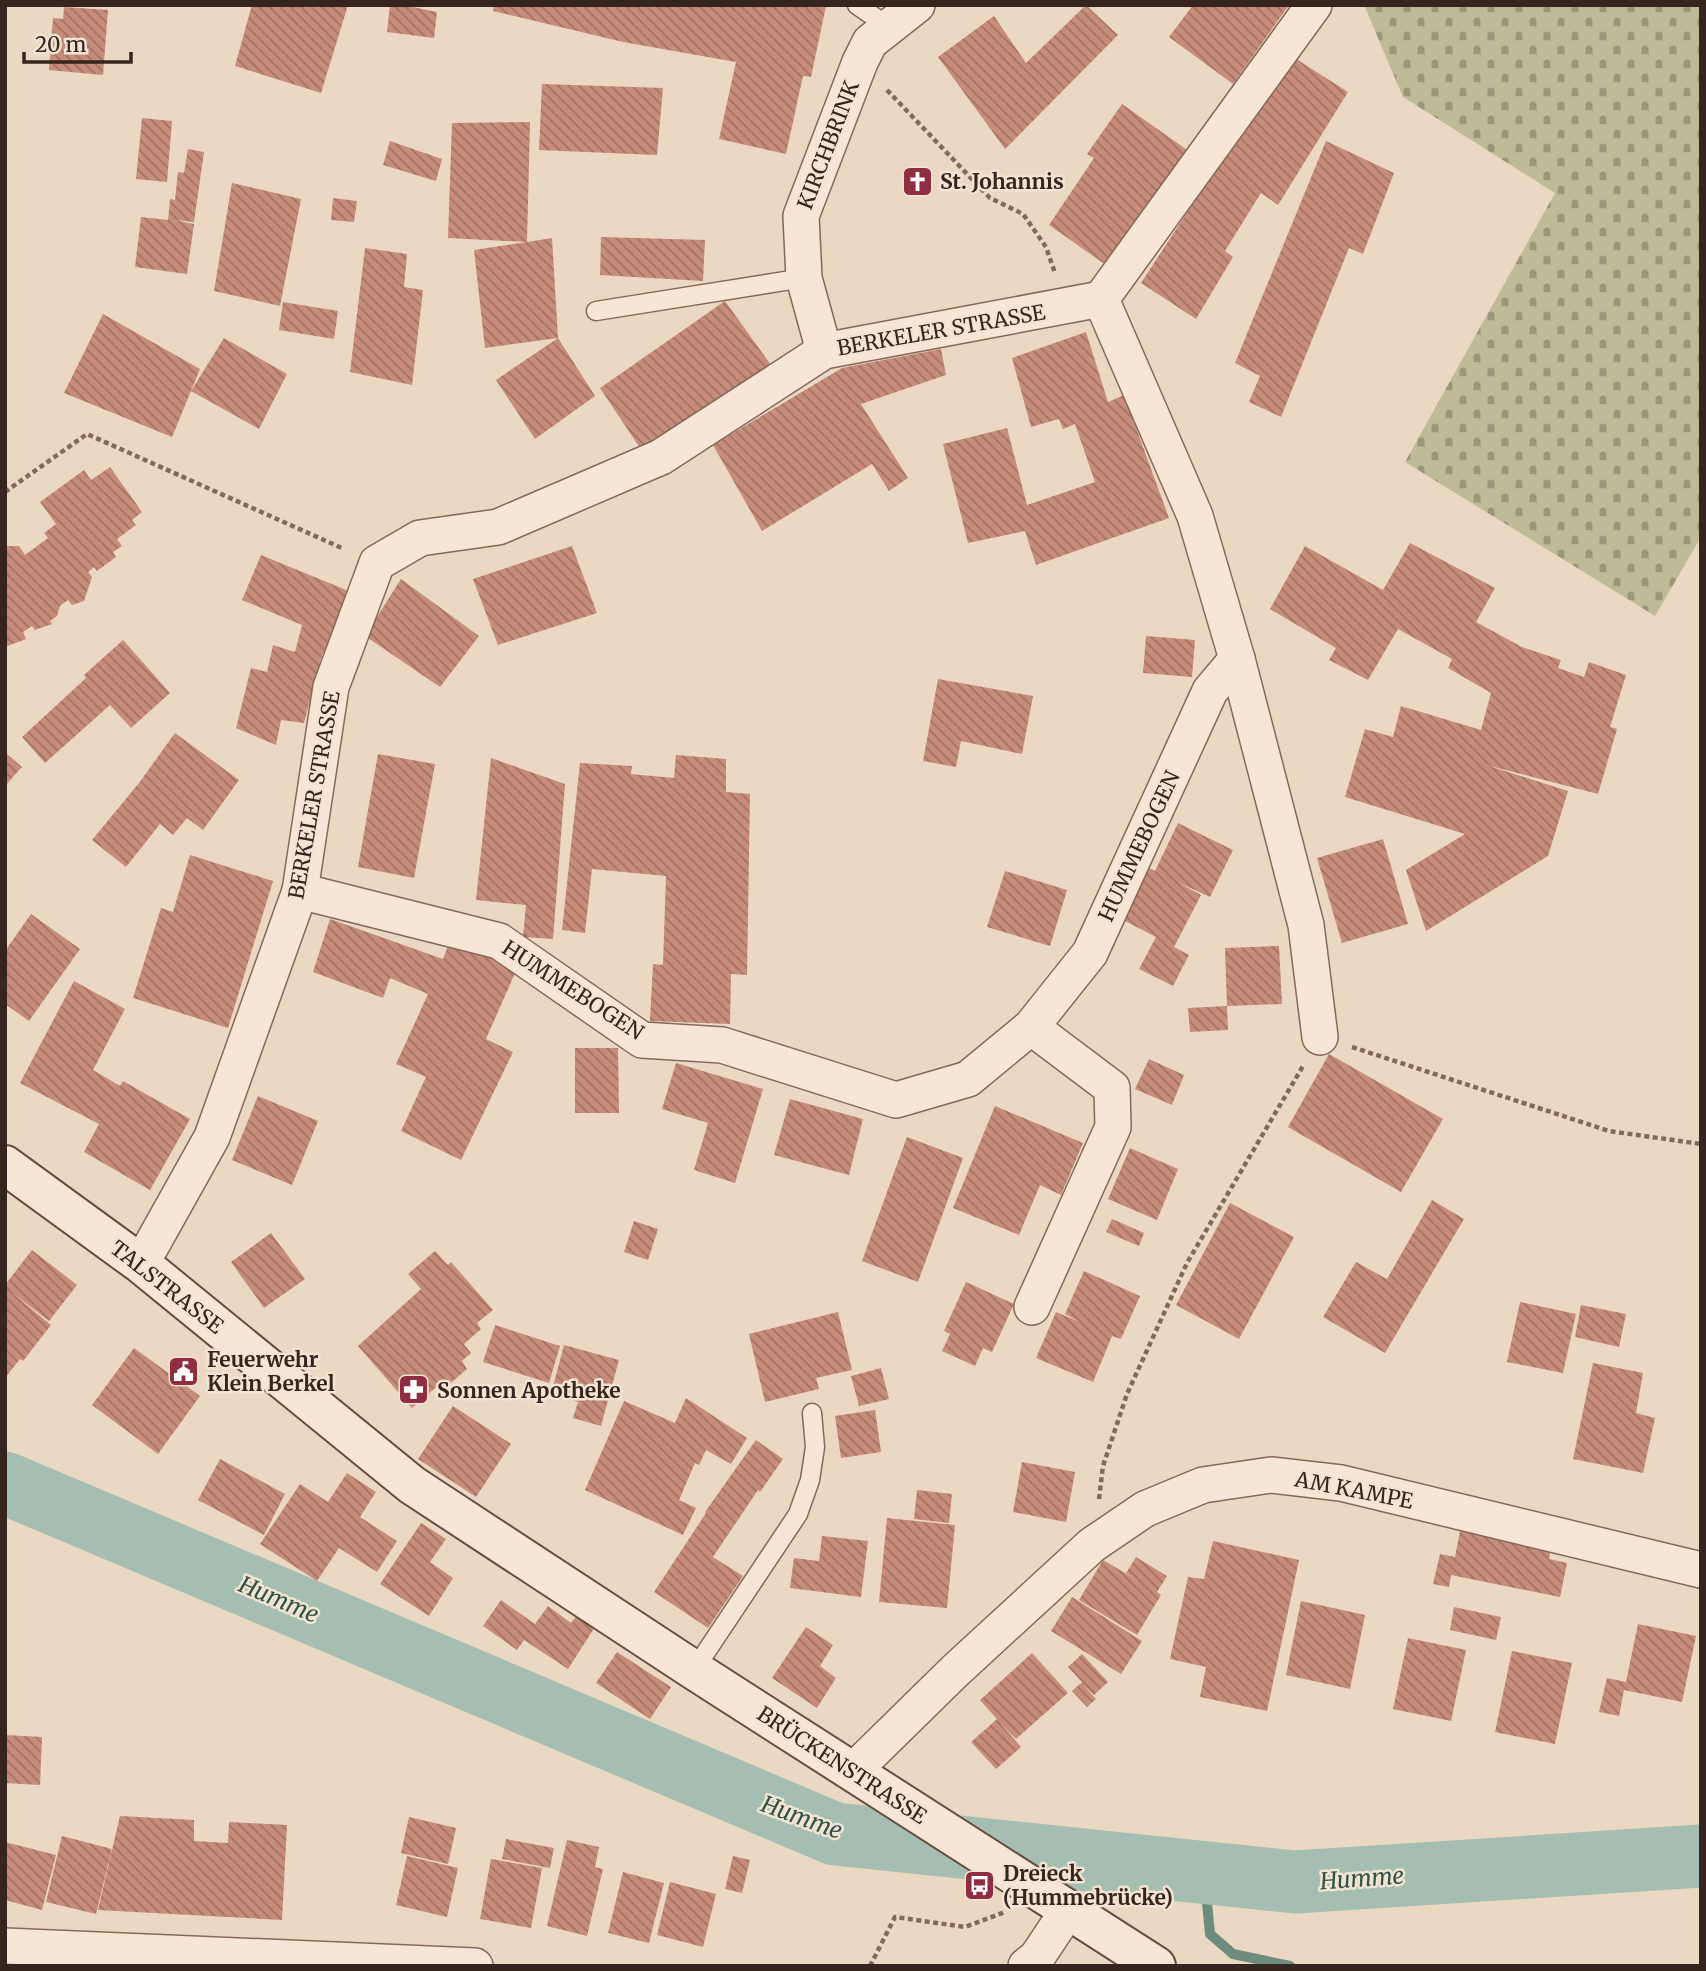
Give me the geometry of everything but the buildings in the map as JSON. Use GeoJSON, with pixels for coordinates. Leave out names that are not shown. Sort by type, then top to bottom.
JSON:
{"type":"FeatureCollection","features":[{"type":"Feature","properties":{"kind":"street","name":"KIRCHBRINK"},"geometry":{"type":"LineString","coordinates":[[824,351],[804,278],[801,216],[870,42],[917,5]]}},
{"type":"Feature","properties":{"kind":"street"},"geometry":{"type":"LineString","coordinates":[[1314,5],[1101,299],[1195,516],[1237,659],[1306,925],[1320,1037]]}},
{"type":"Feature","properties":{"kind":"street","name":"BERKELER STRASSE"},"geometry":{"type":"LineString","coordinates":[[141,1264],[212,1136],[300,891],[331,687],[377,563],[421,538],[498,527],[661,457],[824,351],[1101,299]]}},
{"type":"Feature","properties":{"kind":"street","name":"HUMMEBOGEN"},"geometry":{"type":"LineString","coordinates":[[300,891],[499,940],[642,1040],[722,1045],[896,1100],[968,1079],[1031,1027],[1090,953],[1210,691],[1237,659]]}},
{"type":"Feature","properties":{"kind":"street"},"geometry":{"type":"LineString","coordinates":[[1031,1027],[1112,1088],[1113,1127],[1032,1307]]}},
{"type":"Feature","properties":{"kind":"street","name":"TALSTRASSE"},"geometry":{"type":"LineString","coordinates":[[5,1165],[141,1264],[412,1485],[529,1561]]}},
{"type":"Feature","properties":{"kind":"street","name":"AM KAMPE"},"geometry":{"type":"LineString","coordinates":[[853,1771],[955,1671],[1092,1545],[1145,1509],[1203,1485],[1271,1475],[1341,1483],[1701,1570]]}},
{"type":"Feature","properties":{"kind":"street","name":"BRÜCKENSTRASSE"},"geometry":{"type":"LineString","coordinates":[[529,1561],[1156,1966]]}},
{"type":"Feature","properties":{"kind":"street"},"geometry":{"type":"LineString","coordinates":[[1026,1966],[1037,1957],[1069,1909]]}},
{"type":"Feature","properties":{"kind":"street"},"geometry":{"type":"LineString","coordinates":[[5,1946],[475,1966]]}},
{"type":"Feature","properties":{"kind":"lane"},"geometry":{"type":"LineString","coordinates":[[857,5],[889,27]]}},
{"type":"Feature","properties":{"kind":"lane"},"geometry":{"type":"LineString","coordinates":[[596,311],[804,278]]}},
{"type":"Feature","properties":{"kind":"lane"},"geometry":{"type":"LineString","coordinates":[[694,1670],[797,1514],[810,1480],[815,1447],[812,1413]]}},
{"type":"Feature","properties":{"kind":"path"},"geometry":{"type":"LineString","coordinates":[[860,62],[990,198],[1023,215],[1046,247],[1056,278]]}},
{"type":"Feature","properties":{"kind":"path"},"geometry":{"type":"LineString","coordinates":[[5,492],[87,434],[377,563]]}},
{"type":"Feature","properties":{"kind":"path"},"geometry":{"type":"LineString","coordinates":[[1092,1545],[1103,1466],[1127,1394],[1187,1263],[1320,1037],[1609,1131],[1701,1144]]}},
{"type":"Feature","properties":{"kind":"path"},"geometry":{"type":"LineString","coordinates":[[870,1966],[895,1917],[965,1927],[1006,1912],[1029,1884]]}},
{"type":"Feature","properties":{"kind":"green space"},"geometry":{"type":"Polygon","coordinates":[[[1364,5],[1701,5],[1701,537],[1655,616],[1405,462],[1555,193],[1403,97],[1364,5]]]}},
{"type":"Feature","properties":{"kind":"waterway","name":"Humme"},"geometry":{"type":"LineString","coordinates":[[5,1483],[835,1834],[1295,1882],[1701,1856]]}},
{"type":"Feature","properties":{"kind":"waterway"},"geometry":{"type":"LineString","coordinates":[[1204,1872],[1210,1934],[1233,1954],[1290,1966]]}},
{"type":"Feature","properties":{"kind":"place","name":"St. Johannis"},"geometry":{"type":"Point","coordinates":[917,181]}},
{"type":"Feature","properties":{"kind":"place","name":"Feuerwehr Klein Berkel"},"geometry":{"type":"Point","coordinates":[184,1371]}},
{"type":"Feature","properties":{"kind":"place","name":"Sonnen Apotheke"},"geometry":{"type":"Point","coordinates":[414,1390]}},
{"type":"Feature","properties":{"kind":"place","name":"Dreieck (Hummebrücke)"},"geometry":{"type":"Point","coordinates":[980,1885]}}]}
